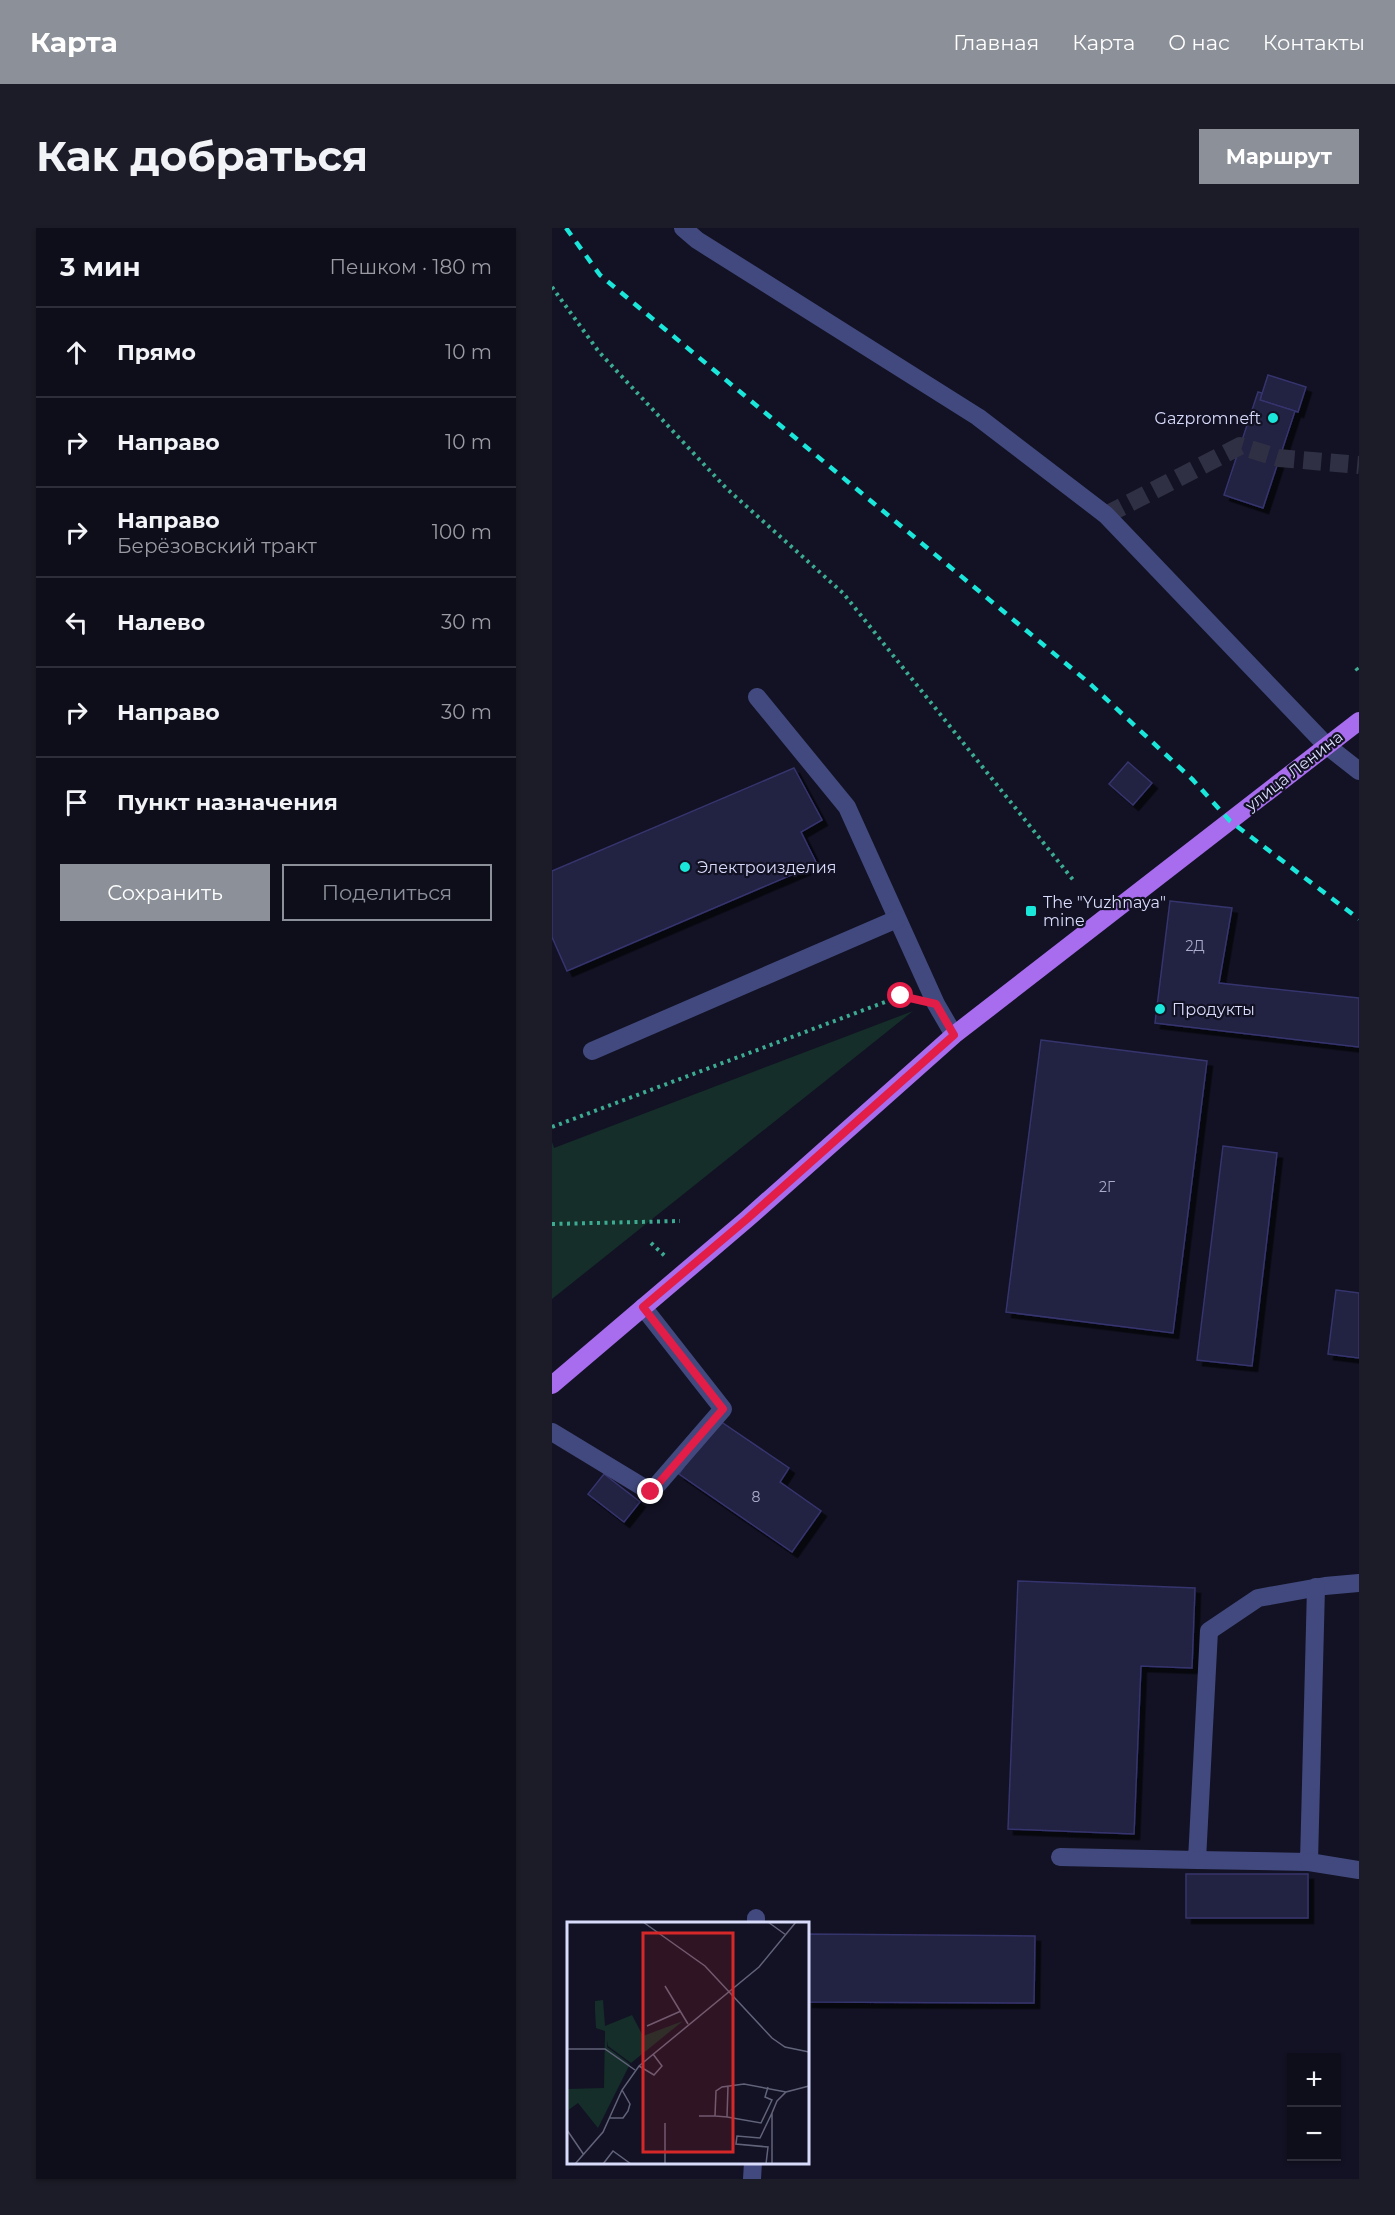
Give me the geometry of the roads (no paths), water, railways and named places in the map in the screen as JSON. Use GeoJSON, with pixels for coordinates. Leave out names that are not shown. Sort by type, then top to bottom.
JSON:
{"type":"FeatureCollection","features":[{"type":"Feature","properties":{"kind":"main road","name":"улица Ленина"},"geometry":{"type":"LineString","coordinates":[[552,1384],[747,1219],[954,1035],[1359,721]]}},
{"type":"Feature","properties":{"kind":"street"},"geometry":{"type":"LineString","coordinates":[[683,228],[697,240],[978,417],[1106,515],[1326,745],[1359,771]]}},
{"type":"Feature","properties":{"kind":"street"},"geometry":{"type":"LineString","coordinates":[[757,697],[847,807],[936,1004],[954,1035]]}},
{"type":"Feature","properties":{"kind":"street"},"geometry":{"type":"LineString","coordinates":[[592,1051],[897,919]]}},
{"type":"Feature","properties":{"kind":"street"},"geometry":{"type":"LineString","coordinates":[[552,1432],[651,1492],[723,1409],[643,1307]]}},
{"type":"Feature","properties":{"kind":"street"},"geometry":{"type":"LineString","coordinates":[[1197,1860],[1209,1631],[1258,1598],[1316,1587],[1359,1583]]}},
{"type":"Feature","properties":{"kind":"street"},"geometry":{"type":"LineString","coordinates":[[1309,1862],[1316,1587]]}},
{"type":"Feature","properties":{"kind":"street"},"geometry":{"type":"LineString","coordinates":[[1060,1857],[1309,1862],[1359,1870]]}},
{"type":"Feature","properties":{"kind":"street"},"geometry":{"type":"LineString","coordinates":[[752,2179],[753,2164]]}},
{"type":"Feature","properties":{"kind":"tunnel"},"geometry":{"type":"LineString","coordinates":[[1106,515],[1240,446],[1279,458],[1359,465]]}},
{"type":"Feature","properties":{"kind":"railway"},"geometry":{"type":"LineString","coordinates":[[566,228],[600,275],[1088,682],[1193,780],[1230,821],[1359,919]]}},
{"type":"Feature","properties":{"kind":"place","name":"Gazpromneft"},"geometry":{"type":"Point","coordinates":[1273,418]}},
{"type":"Feature","properties":{"kind":"place","name":"Электроизделия"},"geometry":{"type":"Point","coordinates":[685,867]}},
{"type":"Feature","properties":{"kind":"place","name":"The \"Yuzhnaya\" mine"},"geometry":{"type":"Point","coordinates":[1031,911]}},
{"type":"Feature","properties":{"kind":"place","name":"Продукты"},"geometry":{"type":"Point","coordinates":[1160,1009]}}]}
